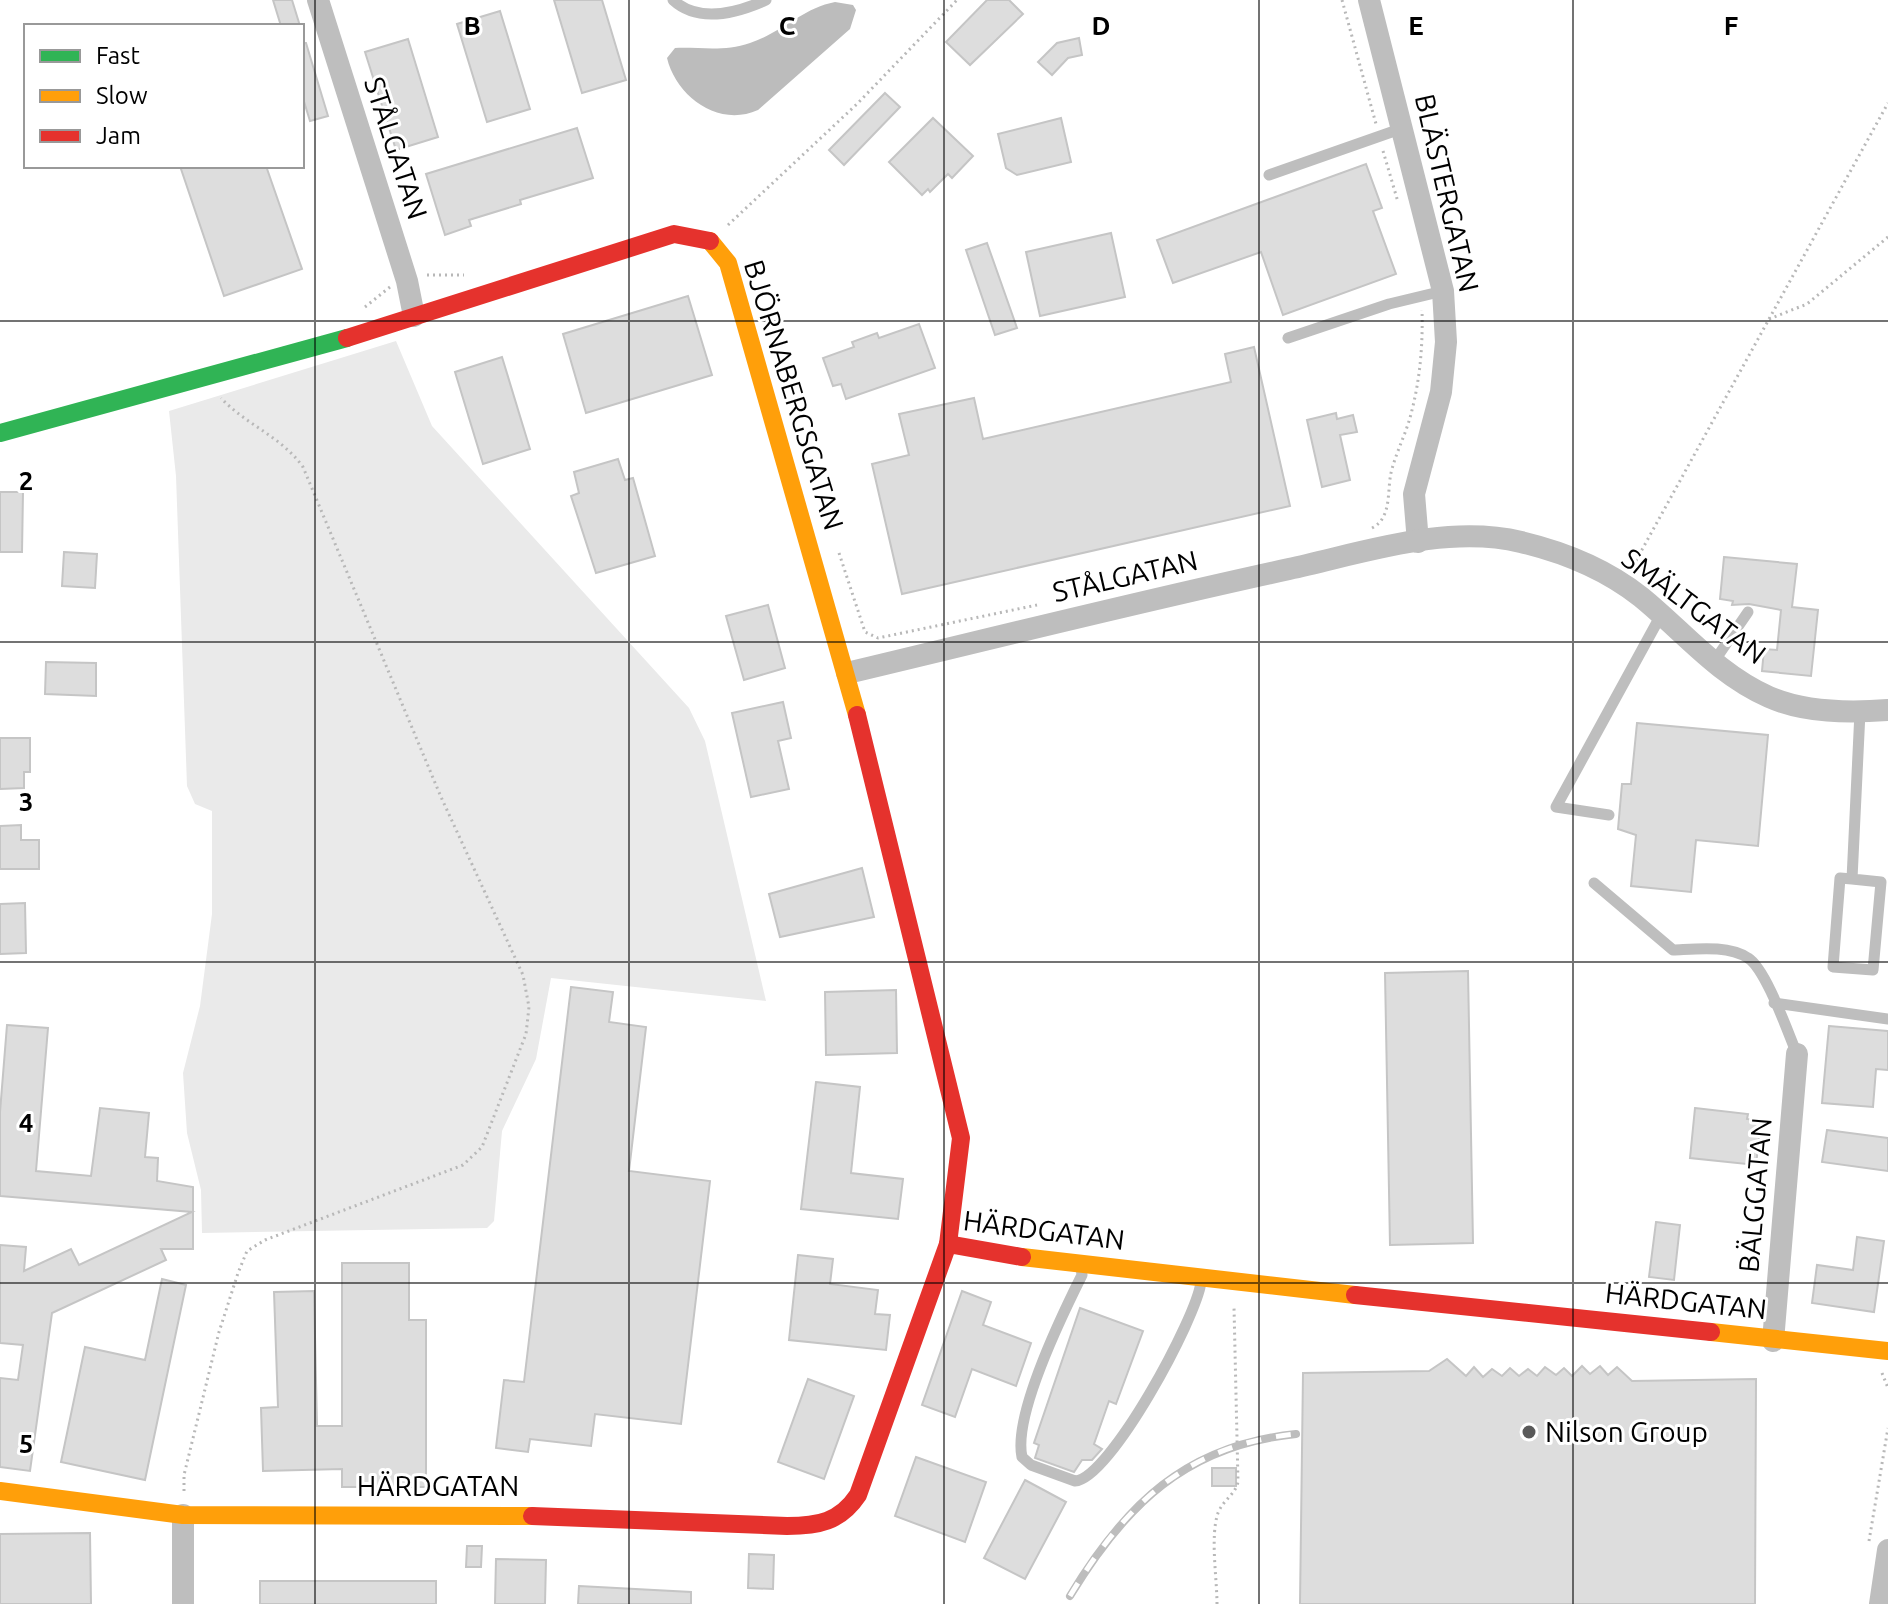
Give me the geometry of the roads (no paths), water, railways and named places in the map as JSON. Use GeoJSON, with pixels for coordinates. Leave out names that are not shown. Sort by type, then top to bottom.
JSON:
{"type":"FeatureCollection","features":[{"type":"Feature","properties":{"kind":"street","name":"STÅLGATAN"},"geometry":{"type":"LineString","coordinates":[[318,0],[407,281],[414,316]]}},
{"type":"Feature","properties":{"kind":"street","name":"BLÄSTERGATAN"},"geometry":{"type":"LineString","coordinates":[[1369,0],[1443,291],[1446,342],[1441,392],[1418,466],[1414,494],[1418,542]]}},
{"type":"Feature","properties":{"kind":"street","name":"BJÖRNABERGSGATAN"},"geometry":{"type":"LineString","coordinates":[[0,433],[212,377],[674,234],[700,234],[715,242],[728,263],[847,673],[961,1138],[958,1184],[948,1244]]}},
{"type":"Feature","properties":{"kind":"street","name":"SMÄLTGATAN"},"geometry":{"type":"LineString","coordinates":[[1418,542],[1469,535],[1522,542],[1588,565],[1623,585],[1661,615],[1713,664],[1770,698],[1795,705],[1860,712],[1888,710]]}},
{"type":"Feature","properties":{"kind":"street","name":"STÅLGATAN"},"geometry":{"type":"LineString","coordinates":[[847,673],[1418,542]]}},
{"type":"Feature","properties":{"kind":"street","name":"BÄLGGATAN"},"geometry":{"type":"LineString","coordinates":[[1773,1341],[1797,1054]]}},
{"type":"Feature","properties":{"kind":"street","name":"HÄRDGATAN"},"geometry":{"type":"LineString","coordinates":[[0,1491],[183,1515],[521,1516],[787,1526],[836,1521],[858,1495],[948,1244],[1081,1266],[1888,1351]]}},
{"type":"Feature","properties":{"kind":"street"},"geometry":{"type":"LineString","coordinates":[[183,1515],[183,1604]]}},
{"type":"Feature","properties":{"kind":"street"},"geometry":{"type":"LineString","coordinates":[[1878,1548],[1880,1604]]}},
{"type":"Feature","properties":{"kind":"lane"},"geometry":{"type":"LineString","coordinates":[[673,0],[691,12],[708,15],[747,9],[766,0]]}},
{"type":"Feature","properties":{"kind":"lane"},"geometry":{"type":"LineString","coordinates":[[1269,175],[1403,128]]}},
{"type":"Feature","properties":{"kind":"lane"},"geometry":{"type":"LineString","coordinates":[[1288,338],[1389,304],[1443,291]]}},
{"type":"Feature","properties":{"kind":"lane"},"geometry":{"type":"LineString","coordinates":[[1713,664],[1748,612]]}},
{"type":"Feature","properties":{"kind":"lane"},"geometry":{"type":"LineString","coordinates":[[1609,815],[1556,807],[1661,615]]}},
{"type":"Feature","properties":{"kind":"lane"},"geometry":{"type":"LineString","coordinates":[[1852,879],[1860,712]]}},
{"type":"Feature","properties":{"kind":"lane"},"geometry":{"type":"LineString","coordinates":[[1840,878],[1852,879],[1881,882],[1873,970],[1833,967],[1840,878]]}},
{"type":"Feature","properties":{"kind":"lane"},"geometry":{"type":"LineString","coordinates":[[1594,883],[1673,950],[1714,949],[1749,958],[1797,1054]]}},
{"type":"Feature","properties":{"kind":"lane"},"geometry":{"type":"LineString","coordinates":[[1774,1003],[1888,1019]]}},
{"type":"Feature","properties":{"kind":"lane"},"geometry":{"type":"LineString","coordinates":[[1081,1266],[1082,1275],[1047,1354],[1021,1435],[1022,1457],[1031,1465],[1075,1481],[1083,1480],[1098,1469],[1125,1435],[1188,1325],[1202,1277]]}},
{"type":"Feature","properties":{"kind":"railway"},"geometry":{"type":"LineString","coordinates":[[1070,1596],[1113,1534],[1162,1485],[1222,1451],[1257,1440],[1296,1434]]}},
{"type":"Feature","properties":{"kind":"place","name":"Nilson Group"},"geometry":{"type":"Point","coordinates":[1529,1432]}}]}
